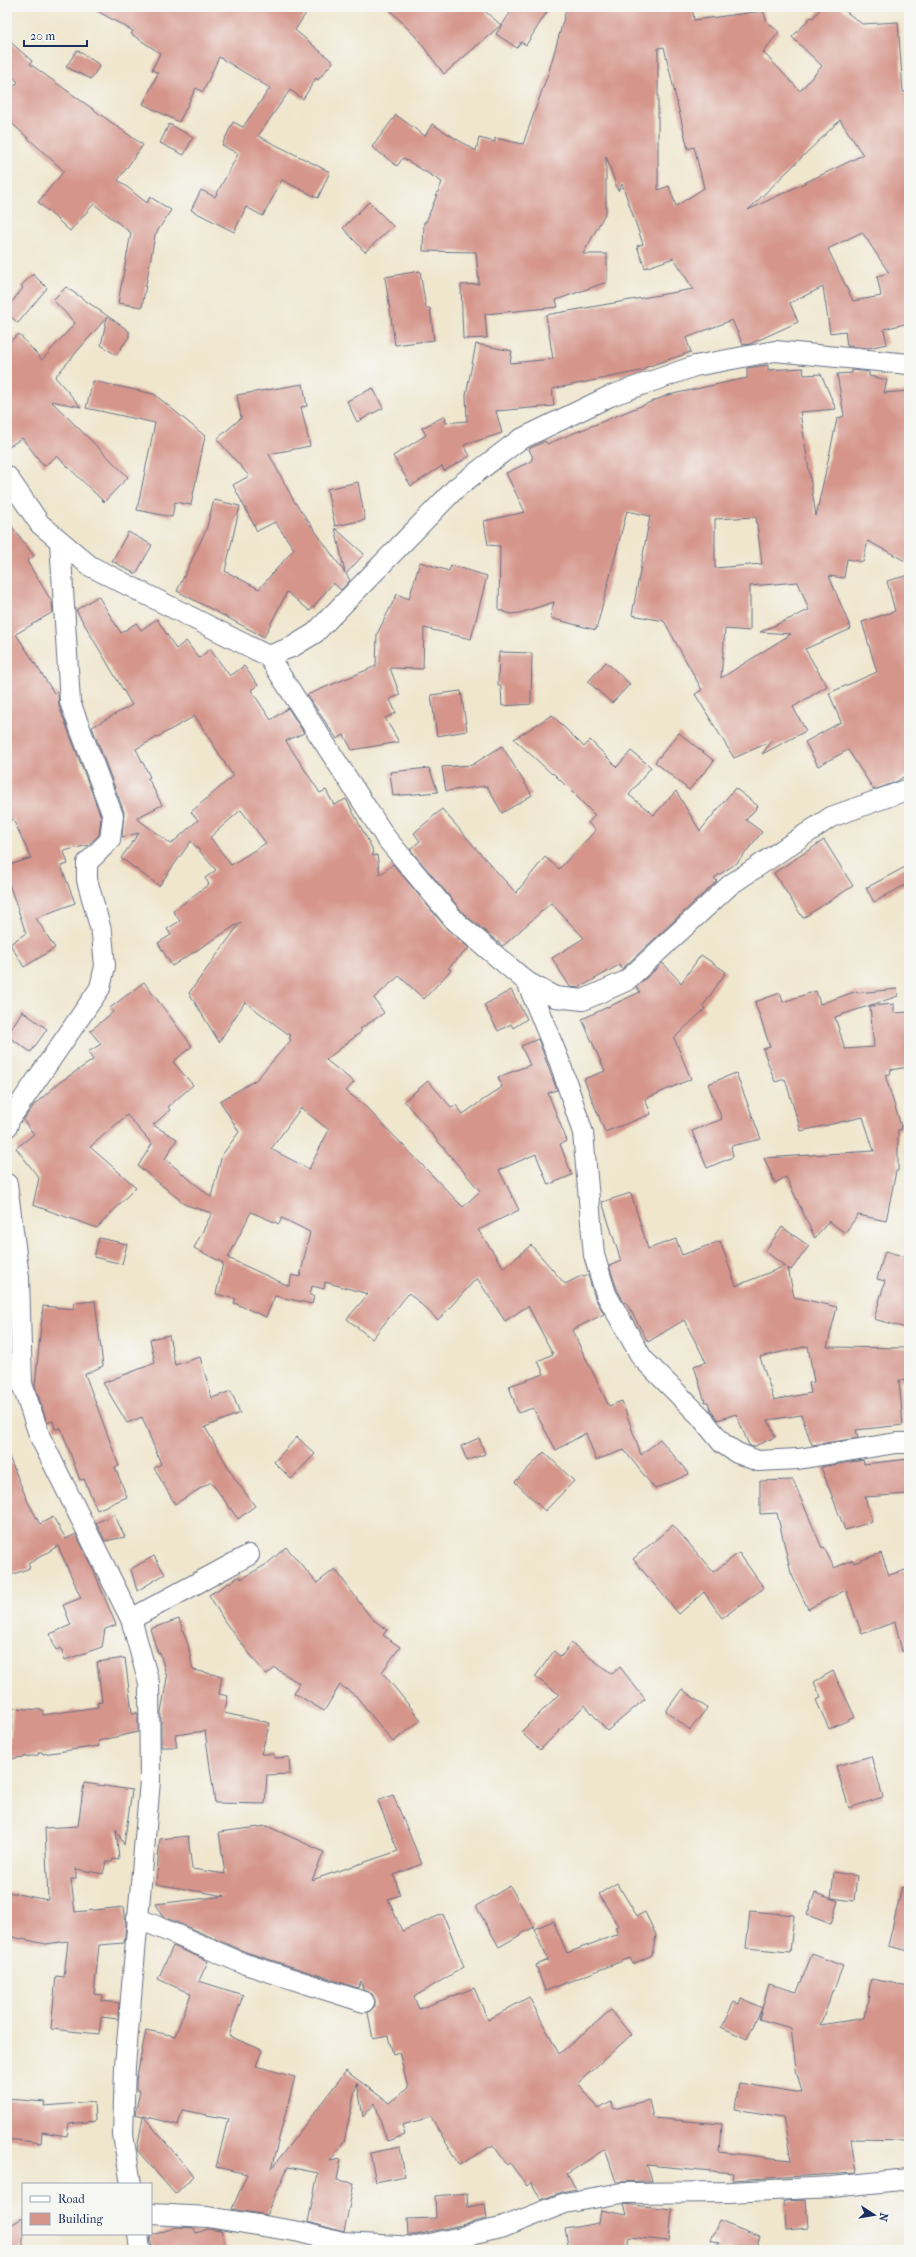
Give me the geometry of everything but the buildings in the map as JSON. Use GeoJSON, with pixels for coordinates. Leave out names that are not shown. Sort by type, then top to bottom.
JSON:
{"type":"FeatureCollection","features":[{"type":"Feature","properties":{"kind":"street"},"geometry":{"type":"LineString","coordinates":[[268,656],[292,647],[315,633],[456,488],[518,440],[610,396],[695,366],[775,352],[909,364]]}},
{"type":"Feature","properties":{"kind":"street"},"geometry":{"type":"LineString","coordinates":[[7,476],[40,524],[90,566],[206,627],[268,656],[386,838],[456,922],[527,982],[555,997],[583,1000],[626,981],[730,885],[831,817],[909,789]]}},
{"type":"Feature","properties":{"kind":"street"},"geometry":{"type":"LineString","coordinates":[[7,1127],[9,1120],[46,1064],[100,988],[105,966],[102,934],[87,880],[87,863],[110,840],[114,816],[70,702],[60,542]]}},
{"type":"Feature","properties":{"kind":"street"},"geometry":{"type":"LineString","coordinates":[[527,982],[560,1063],[583,1133],[594,1254],[606,1294],[642,1358],[700,1416],[722,1443],[738,1453],[758,1461],[798,1459],[896,1443],[909,1443]]}},
{"type":"Feature","properties":{"kind":"street"},"geometry":{"type":"LineString","coordinates":[[7,1184],[19,1277],[14,1388],[131,1619],[149,1682],[150,1781],[125,2066],[123,2135],[131,2183]]}},
{"type":"Feature","properties":{"kind":"street"},"geometry":{"type":"LineString","coordinates":[[131,1619],[249,1555]]}},
{"type":"Feature","properties":{"kind":"street"},"geometry":{"type":"LineString","coordinates":[[137,1918],[242,1963],[364,2002]]}},
{"type":"Feature","properties":{"kind":"street"},"geometry":{"type":"LineString","coordinates":[[152,2214],[208,2217],[300,2232],[342,2243],[417,2247],[501,2228],[565,2204],[622,2193],[730,2192],[832,2187],[909,2179]]}},
{"type":"Feature","properties":{"kind":"street"},"geometry":{"type":"LineString","coordinates":[[138,2235],[140,2250]]}}]}
